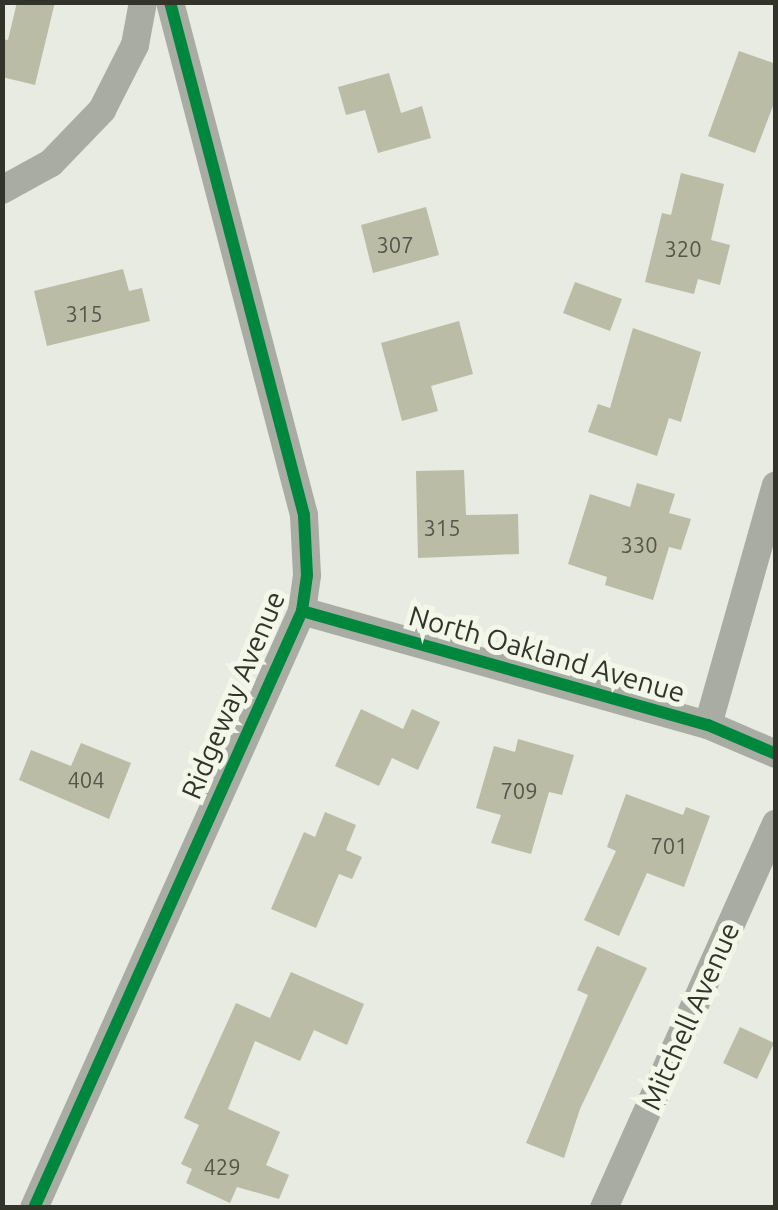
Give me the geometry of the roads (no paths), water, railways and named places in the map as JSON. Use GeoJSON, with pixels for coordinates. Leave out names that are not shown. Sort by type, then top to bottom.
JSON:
{"type":"FeatureCollection","features":[{"type":"Feature","properties":{"kind":"street"},"geometry":{"type":"LineString","coordinates":[[2,190],[51,163],[102,110],[135,45],[143,2]]}},
{"type":"Feature","properties":{"kind":"street","name":"Ridgeway Avenue"},"geometry":{"type":"LineString","coordinates":[[34,1208],[302,611],[306,575],[304,515],[170,2]]}},
{"type":"Feature","properties":{"kind":"street"},"geometry":{"type":"LineString","coordinates":[[708,725],[776,485]]}},
{"type":"Feature","properties":{"kind":"street","name":"North Oakland Avenue"},"geometry":{"type":"LineString","coordinates":[[302,611],[708,725],[776,754]]}},
{"type":"Feature","properties":{"kind":"street","name":"Mitchell Avenue"},"geometry":{"type":"LineString","coordinates":[[604,1208],[776,824]]}}]}
